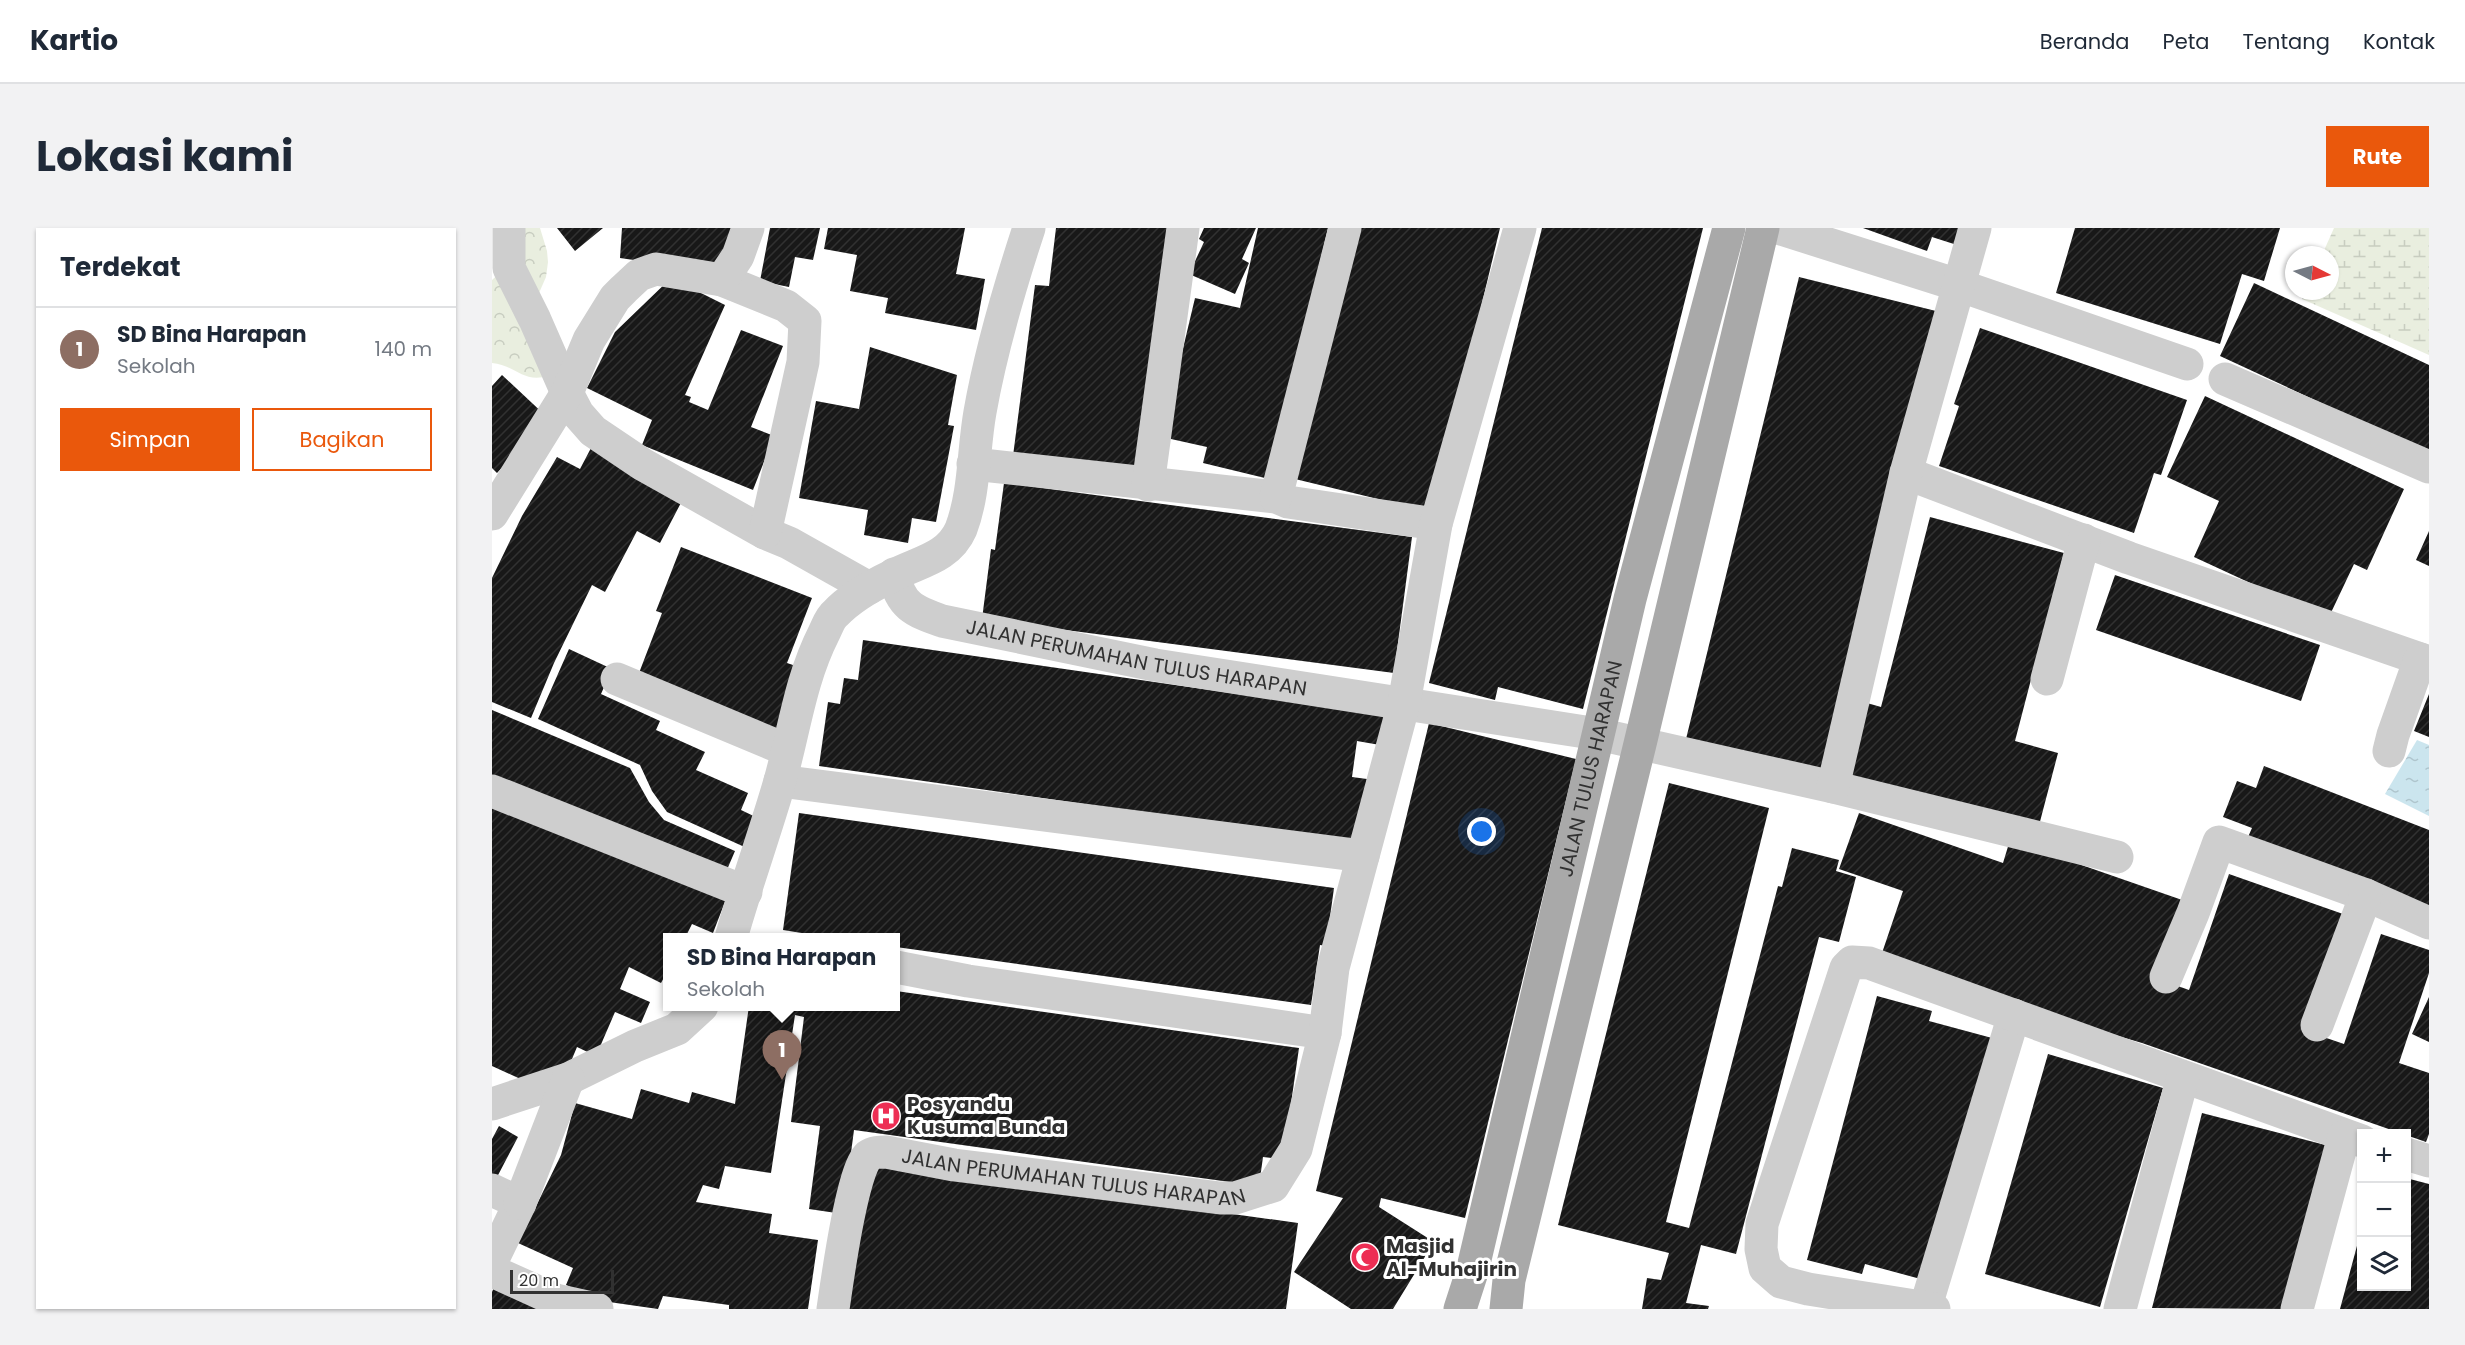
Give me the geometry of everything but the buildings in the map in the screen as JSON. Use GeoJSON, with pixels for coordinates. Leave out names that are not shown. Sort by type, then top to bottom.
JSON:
{"type":"FeatureCollection","features":[{"type":"Feature","properties":{"kind":"main road","name":"JALAN TULUS HARAPAN"},"geometry":{"type":"LineString","coordinates":[[1460,1309],[1472,1272],[1653,510],[1729,228]]}},
{"type":"Feature","properties":{"kind":"main road"},"geometry":{"type":"LineString","coordinates":[[1506,1309],[1509,1280],[1763,228]]}},
{"type":"Feature","properties":{"kind":"street"},"geometry":{"type":"LineString","coordinates":[[509,228],[509,268],[567,393],[578,414],[593,431],[612,446],[765,533],[882,581]]}},
{"type":"Feature","properties":{"kind":"street"},"geometry":{"type":"LineString","coordinates":[[722,280],[738,256],[748,228]]}},
{"type":"Feature","properties":{"kind":"street"},"geometry":{"type":"LineString","coordinates":[[740,933],[746,892],[762,832],[784,766],[815,651],[834,614],[882,581],[923,564],[951,546],[960,530],[969,502],[979,415],[996,334],[1029,228]]}},
{"type":"Feature","properties":{"kind":"street"},"geometry":{"type":"LineString","coordinates":[[1148,485],[1184,228]]}},
{"type":"Feature","properties":{"kind":"street"},"geometry":{"type":"LineString","coordinates":[[1276,497],[1345,228]]}},
{"type":"Feature","properties":{"kind":"street","name":"JALAN PERUMAHAN TULUS HARAPAN"},"geometry":{"type":"LineString","coordinates":[[832,1309],[861,1167],[868,1156],[877,1152],[954,1165],[1220,1198],[1235,1198],[1273,1186],[1296,1149],[1325,1033],[1333,968],[1404,703],[1436,524],[1520,228]]}},
{"type":"Feature","properties":{"kind":"street"},"geometry":{"type":"LineString","coordinates":[[1778,228],[1958,285],[2187,364]]}},
{"type":"Feature","properties":{"kind":"street"},"geometry":{"type":"LineString","coordinates":[[1833,787],[1906,473],[1975,228]]}},
{"type":"Feature","properties":{"kind":"street"},"geometry":{"type":"LineString","coordinates":[[492,514],[567,393],[579,359],[615,298],[639,275],[656,268],[722,280],[786,306],[805,321],[803,362],[765,533]]}},
{"type":"Feature","properties":{"kind":"street"},"geometry":{"type":"LineString","coordinates":[[2225,379],[2429,467]]}},
{"type":"Feature","properties":{"kind":"street"},"geometry":{"type":"LineString","coordinates":[[974,464],[1148,485],[1276,497],[1288,502],[1436,524]]}},
{"type":"Feature","properties":{"kind":"street"},"geometry":{"type":"LineString","coordinates":[[1906,473],[2190,580],[2424,660],[2393,735],[2390,751]]}},
{"type":"Feature","properties":{"kind":"street"},"geometry":{"type":"LineString","coordinates":[[2047,679],[2084,540]]}},
{"type":"Feature","properties":{"kind":"street","name":"JALAN PERUMAHAN TULUS HARAPAN"},"geometry":{"type":"LineString","coordinates":[[882,581],[897,589],[905,602],[917,612],[942,621],[1155,665],[1598,734],[1833,787],[2117,857]]}},
{"type":"Feature","properties":{"kind":"street"},"geometry":{"type":"LineString","coordinates":[[617,679],[784,766],[1363,856]]}},
{"type":"Feature","properties":{"kind":"street"},"geometry":{"type":"LineString","coordinates":[[492,791],[746,892]]}},
{"type":"Feature","properties":{"kind":"street"},"geometry":{"type":"LineString","coordinates":[[2166,977],[2219,842],[2366,895],[2429,923]]}},
{"type":"Feature","properties":{"kind":"street"},"geometry":{"type":"LineString","coordinates":[[2317,1025],[2366,895]]}},
{"type":"Feature","properties":{"kind":"street"},"geometry":{"type":"LineString","coordinates":[[2014,1015],[1928,1309],[1808,1289],[1781,1282],[1765,1268],[1761,1249],[1762,1224],[1846,968],[1852,962],[1858,961],[2014,1015],[2353,1139],[2297,1309]]}},
{"type":"Feature","properties":{"kind":"street"},"geometry":{"type":"LineString","coordinates":[[900,968],[968,981],[1325,1033]]}},
{"type":"Feature","properties":{"kind":"street"},"geometry":{"type":"LineString","coordinates":[[492,1104],[568,1079],[635,1046],[677,1029],[697,1011]]}},
{"type":"Feature","properties":{"kind":"street"},"geometry":{"type":"LineString","coordinates":[[2120,1309],[2183,1077]]}},
{"type":"Feature","properties":{"kind":"street"},"geometry":{"type":"LineString","coordinates":[[492,1261],[506,1196],[568,1079]]}},
{"type":"Feature","properties":{"kind":"street"},"geometry":{"type":"LineString","coordinates":[[2411,1156],[2429,1161]]}},
{"type":"Feature","properties":{"kind":"street"},"geometry":{"type":"LineString","coordinates":[[492,1271],[556,1300],[597,1309]]}},
{"type":"Feature","properties":{"kind":"green space"},"geometry":{"type":"Polygon","coordinates":[[[506,228],[540,228],[547,251],[546,277],[539,293],[550,375],[533,378],[500,364],[492,363],[492,280],[506,267],[506,228]]]}},
{"type":"Feature","properties":{"kind":"green space"},"geometry":{"type":"Polygon","coordinates":[[[2334,228],[2429,228],[2429,355],[2304,300],[2339,300],[2339,246],[2326,246],[2334,228]]]}},
{"type":"Feature","properties":{"kind":"water"},"geometry":{"type":"Polygon","coordinates":[[[2417,740],[2429,745],[2429,816],[2385,794],[2417,740]]]}},
{"type":"Feature","properties":{"kind":"place","name":"SD Bina Harapan"},"geometry":{"type":"Point","coordinates":[782,1080]}},
{"type":"Feature","properties":{"kind":"place","name":"Posyandu Kusuma Bunda"},"geometry":{"type":"Point","coordinates":[886,1116]}},
{"type":"Feature","properties":{"kind":"place","name":"Masjid Al-Muhajirin"},"geometry":{"type":"Point","coordinates":[1365,1257]}}]}
